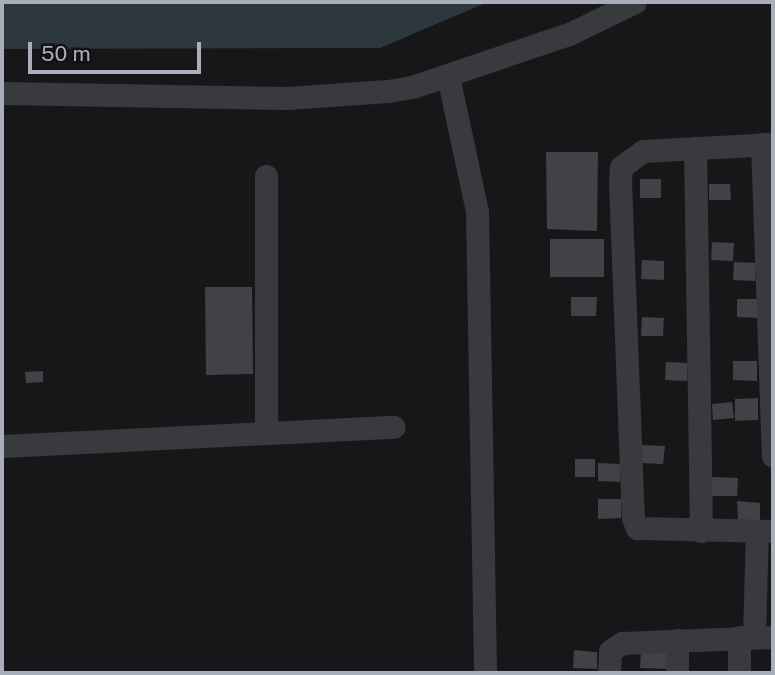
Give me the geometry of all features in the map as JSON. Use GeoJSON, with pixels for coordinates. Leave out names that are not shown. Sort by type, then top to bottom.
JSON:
{"type":"FeatureCollection","features":[{"type":"Feature","properties":{"kind":"street"},"geometry":{"type":"LineString","coordinates":[[2,93],[335,96],[415,86],[569,34],[635,2]]}},
{"type":"Feature","properties":{"kind":"street"},"geometry":{"type":"LineString","coordinates":[[447,76],[477,211],[485,673]]}},
{"type":"Feature","properties":{"kind":"street"},"geometry":{"type":"LineString","coordinates":[[739,673],[755,636],[765,531],[646,531],[637,528],[633,518],[620,183],[621,167],[643,150],[768,144],[773,456]]}},
{"type":"Feature","properties":{"kind":"street"},"geometry":{"type":"LineString","coordinates":[[695,148],[701,531]]}},
{"type":"Feature","properties":{"kind":"street"},"geometry":{"type":"LineString","coordinates":[[266,433],[267,176]]}},
{"type":"Feature","properties":{"kind":"street"},"geometry":{"type":"LineString","coordinates":[[2,446],[394,427]]}},
{"type":"Feature","properties":{"kind":"street"},"geometry":{"type":"LineString","coordinates":[[609,673],[609,657],[616,645],[755,636]]}},
{"type":"Feature","properties":{"kind":"street"},"geometry":{"type":"LineString","coordinates":[[677,640],[677,673]]}},
{"type":"Feature","properties":{"kind":"shaded area"},"geometry":{"type":"Polygon","coordinates":[[[2,2],[488,2],[380,48],[2,49],[2,2]]]}},
{"type":"Feature","properties":{"kind":"building"},"geometry":{"type":"Polygon","coordinates":[[[546,152],[598,152],[597,231],[547,229],[546,152]]]}},
{"type":"Feature","properties":{"kind":"building"},"geometry":{"type":"Polygon","coordinates":[[[640,179],[661,179],[661,198],[640,198],[640,179]]]}},
{"type":"Feature","properties":{"kind":"building"},"geometry":{"type":"Polygon","coordinates":[[[709,184],[730,184],[731,200],[709,200],[709,184]]]}},
{"type":"Feature","properties":{"kind":"building"},"geometry":{"type":"Polygon","coordinates":[[[550,239],[604,239],[604,277],[550,277],[550,239]]]}},
{"type":"Feature","properties":{"kind":"building"},"geometry":{"type":"Polygon","coordinates":[[[712,242],[734,243],[733,261],[711,260],[712,242]]]}},
{"type":"Feature","properties":{"kind":"building"},"geometry":{"type":"Polygon","coordinates":[[[642,260],[664,261],[664,280],[641,279],[642,260]]]}},
{"type":"Feature","properties":{"kind":"building"},"geometry":{"type":"Polygon","coordinates":[[[734,262],[756,263],[755,281],[733,280],[734,262]]]}},
{"type":"Feature","properties":{"kind":"building"},"geometry":{"type":"Polygon","coordinates":[[[205,287],[252,287],[253,374],[206,375],[205,287]]]}},
{"type":"Feature","properties":{"kind":"building"},"geometry":{"type":"Polygon","coordinates":[[[571,297],[597,297],[596,316],[571,316],[571,297]]]}},
{"type":"Feature","properties":{"kind":"building"},"geometry":{"type":"Polygon","coordinates":[[[737,299],[759,299],[759,318],[737,317],[737,299]]]}},
{"type":"Feature","properties":{"kind":"building"},"geometry":{"type":"Polygon","coordinates":[[[642,317],[664,318],[663,336],[641,336],[642,317]]]}},
{"type":"Feature","properties":{"kind":"building"},"geometry":{"type":"Polygon","coordinates":[[[733,361],[757,361],[757,381],[733,380],[733,361]]]}},
{"type":"Feature","properties":{"kind":"building"},"geometry":{"type":"Polygon","coordinates":[[[666,362],[688,363],[687,381],[665,380],[666,362]]]}},
{"type":"Feature","properties":{"kind":"building"},"geometry":{"type":"Polygon","coordinates":[[[43,371],[43,382],[26,383],[25,372],[43,371]]]}},
{"type":"Feature","properties":{"kind":"building"},"geometry":{"type":"Polygon","coordinates":[[[758,398],[758,420],[735,421],[735,399],[758,398]]]}},
{"type":"Feature","properties":{"kind":"building"},"geometry":{"type":"Polygon","coordinates":[[[732,402],[734,418],[713,420],[712,404],[732,402]]]}},
{"type":"Feature","properties":{"kind":"building"},"geometry":{"type":"Polygon","coordinates":[[[641,445],[665,446],[663,464],[640,463],[641,445]]]}},
{"type":"Feature","properties":{"kind":"building"},"geometry":{"type":"Polygon","coordinates":[[[575,459],[595,459],[595,477],[575,477],[575,459]]]}},
{"type":"Feature","properties":{"kind":"building"},"geometry":{"type":"Polygon","coordinates":[[[598,463],[621,464],[620,482],[598,481],[598,463]]]}},
{"type":"Feature","properties":{"kind":"building"},"geometry":{"type":"Polygon","coordinates":[[[712,477],[738,478],[737,496],[712,496],[712,477]]]}},
{"type":"Feature","properties":{"kind":"building"},"geometry":{"type":"Polygon","coordinates":[[[598,499],[621,499],[621,518],[598,519],[598,499]]]}},
{"type":"Feature","properties":{"kind":"building"},"geometry":{"type":"Polygon","coordinates":[[[737,501],[760,503],[760,521],[738,520],[737,501]]]}},
{"type":"Feature","properties":{"kind":"building"},"geometry":{"type":"Polygon","coordinates":[[[574,650],[597,652],[597,669],[573,668],[574,650]]]}},
{"type":"Feature","properties":{"kind":"building"},"geometry":{"type":"Polygon","coordinates":[[[641,650],[668,651],[667,669],[640,668],[641,650]]]}}]}
